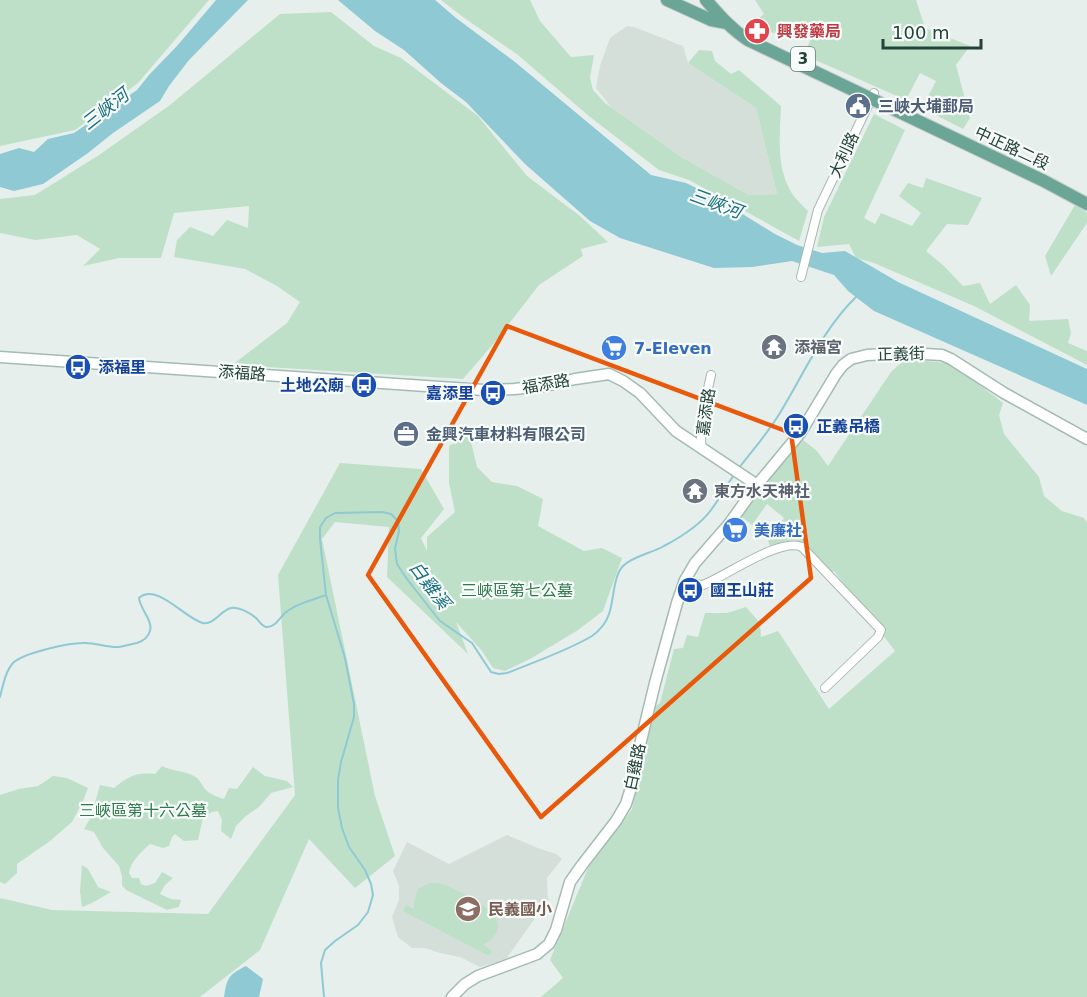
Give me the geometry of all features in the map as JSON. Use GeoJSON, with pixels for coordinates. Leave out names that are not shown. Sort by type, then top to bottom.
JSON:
{"type":"FeatureCollection","features":[{"type":"Feature","properties":{"kind":"main road"},"geometry":{"type":"LineString","coordinates":[[667,0],[711,20],[731,22]]}},
{"type":"Feature","properties":{"kind":"main road","name":"中正路二段"},"geometry":{"type":"LineString","coordinates":[[706,0],[731,22]]}},
{"type":"Feature","properties":{"kind":"main road","name":"中正路二段"},"geometry":{"type":"LineString","coordinates":[[716,0],[738,33],[748,40],[968,137],[1087,196]]}},
{"type":"Feature","properties":{"kind":"main road","name":"中正路二段"},"geometry":{"type":"LineString","coordinates":[[872,96],[1087,204]]}},
{"type":"Feature","properties":{"kind":"street","name":"大利路"},"geometry":{"type":"LineString","coordinates":[[801,277],[818,210],[872,96]]}},
{"type":"Feature","properties":{"kind":"street","name":"正義街"},"geometry":{"type":"LineString","coordinates":[[757,485],[801,432],[843,364],[851,359],[867,355],[924,353],[942,355],[1087,440]]}},
{"type":"Feature","properties":{"kind":"street","name":"添福路"},"geometry":{"type":"LineString","coordinates":[[0,357],[484,390]]}},
{"type":"Feature","properties":{"kind":"street","name":"福添路"},"geometry":{"type":"LineString","coordinates":[[484,390],[545,386],[609,374],[640,393],[676,431],[702,448]]}},
{"type":"Feature","properties":{"kind":"street","name":"嘉添路"},"geometry":{"type":"LineString","coordinates":[[702,448],[701,420],[711,375]]}},
{"type":"Feature","properties":{"kind":"street"},"geometry":{"type":"LineString","coordinates":[[702,448],[757,485]]}},
{"type":"Feature","properties":{"kind":"street","name":"白雞路"},"geometry":{"type":"LineString","coordinates":[[452,997],[465,984],[485,973],[537,954],[549,944],[570,882],[616,821],[630,794],[655,683],[685,580],[695,562],[729,524],[757,485]]}},
{"type":"Feature","properties":{"kind":"street"},"geometry":{"type":"LineString","coordinates":[[685,580],[692,584],[703,585],[762,555],[790,545],[802,547],[881,630],[878,637],[825,688]]}},
{"type":"Feature","properties":{"kind":"highlighted area"},"geometry":{"type":"Polygon","coordinates":[[[507,326],[791,433],[811,578],[541,817],[368,575],[507,326]]]}},
{"type":"Feature","properties":{"kind":"shaded area"},"geometry":{"type":"Polygon","coordinates":[[[627,26],[683,46],[688,63],[756,108],[777,194],[749,195],[683,158],[611,107],[596,88],[600,66],[610,38],[627,26]]]}},
{"type":"Feature","properties":{"kind":"shaded area","name":"民義國小"},"geometry":{"type":"Polygon","coordinates":[[[507,835],[556,854],[562,859],[547,878],[548,900],[506,959],[480,967],[460,957],[425,948],[412,948],[398,937],[392,917],[399,900],[399,886],[393,871],[407,842],[449,864],[507,835]]]}},
{"type":"Feature","properties":{"kind":"green space"},"geometry":{"type":"Polygon","coordinates":[[[0,0],[209,0],[138,83],[75,130],[0,146],[0,0]]]}},
{"type":"Feature","properties":{"kind":"green space"},"geometry":{"type":"Polygon","coordinates":[[[441,0],[530,0],[540,21],[571,57],[594,55],[590,78],[593,90],[605,103],[683,158],[749,195],[777,194],[756,108],[688,63],[699,50],[712,51],[715,61],[731,74],[739,70],[781,106],[780,149],[783,170],[792,193],[808,211],[799,241],[689,180],[659,170],[590,117],[518,55],[441,0]]]}},
{"type":"Feature","properties":{"kind":"green space"},"geometry":{"type":"Polygon","coordinates":[[[755,0],[916,0],[925,28],[970,46],[956,65],[970,118],[963,129],[922,108],[936,81],[920,73],[906,100],[804,55],[813,34],[787,26],[776,34],[761,28],[755,22],[764,14],[755,0]]]}},
{"type":"Feature","properties":{"kind":"green space"},"geometry":{"type":"Polygon","coordinates":[[[331,12],[374,46],[401,58],[478,116],[527,176],[580,216],[608,242],[581,249],[583,256],[539,285],[463,379],[232,365],[287,323],[300,302],[277,286],[245,269],[174,257],[177,240],[190,227],[213,236],[227,220],[248,228],[249,206],[174,213],[161,258],[119,258],[83,266],[100,249],[77,235],[35,240],[0,233],[0,199],[35,195],[99,155],[170,105],[280,14],[331,12]]]}},
{"type":"Feature","properties":{"kind":"green space"},"geometry":{"type":"Polygon","coordinates":[[[874,114],[905,130],[864,218],[875,224],[881,213],[912,226],[921,213],[899,196],[908,183],[923,188],[926,178],[982,198],[968,225],[947,224],[926,251],[963,286],[980,283],[990,304],[1016,285],[1030,305],[1029,321],[1068,319],[1071,333],[1068,343],[1087,351],[1087,365],[974,306],[874,263],[856,258],[849,244],[817,247],[824,217],[874,114]]]}},
{"type":"Feature","properties":{"kind":"green space"},"geometry":{"type":"Polygon","coordinates":[[[1075,205],[1087,213],[1087,223],[1051,276],[1045,256],[1075,205]]]}},
{"type":"Feature","properties":{"kind":"green space"},"geometry":{"type":"Polygon","coordinates":[[[916,360],[947,363],[959,369],[1003,403],[999,415],[1004,434],[1039,477],[1044,496],[1062,511],[1084,518],[1087,523],[1087,997],[541,997],[563,978],[550,960],[588,868],[632,809],[654,707],[660,703],[674,649],[683,648],[687,635],[698,637],[705,613],[727,613],[746,607],[760,623],[761,637],[778,631],[829,709],[895,651],[834,571],[831,573],[808,547],[796,540],[770,546],[768,541],[784,518],[767,504],[752,525],[741,516],[759,487],[802,439],[817,451],[828,466],[891,372],[901,363],[916,360]]]}},
{"type":"Feature","properties":{"kind":"green space","name":"三峽區第七公墓"},"geometry":{"type":"Polygon","coordinates":[[[468,435],[477,467],[492,482],[517,486],[543,499],[538,526],[584,551],[602,548],[622,558],[603,611],[578,630],[530,659],[505,671],[493,668],[482,651],[456,622],[468,654],[387,577],[389,527],[335,522],[322,539],[375,796],[395,856],[355,888],[309,839],[260,950],[200,997],[0,997],[0,898],[52,910],[208,914],[295,795],[278,575],[340,463],[421,469],[444,509],[421,538],[427,551],[427,537],[455,512],[449,483],[449,446],[468,435]]]}},
{"type":"Feature","properties":{"kind":"green space","name":"三峽區第十六公墓"},"geometry":{"type":"Polygon","coordinates":[[[162,766],[194,776],[208,792],[224,799],[229,788],[237,789],[253,767],[265,776],[287,781],[293,787],[271,793],[259,807],[236,826],[231,839],[221,831],[222,820],[218,811],[203,818],[198,840],[184,841],[175,834],[169,846],[163,848],[150,844],[143,850],[134,861],[129,873],[132,878],[139,878],[141,884],[146,886],[155,883],[162,872],[173,878],[160,894],[181,900],[179,907],[167,910],[126,890],[122,885],[119,866],[103,848],[94,832],[84,829],[91,817],[100,785],[114,788],[133,776],[155,774],[162,766]]]}},
{"type":"Feature","properties":{"kind":"green space","name":"三峽區第十六公墓"},"geometry":{"type":"Polygon","coordinates":[[[53,776],[67,778],[88,788],[83,801],[72,822],[17,864],[17,873],[5,884],[0,882],[0,795],[38,786],[53,776]]]}},
{"type":"Feature","properties":{"kind":"green space"},"geometry":{"type":"Polygon","coordinates":[[[82,865],[88,869],[98,887],[111,892],[82,907],[80,891],[82,865]]]}},
{"type":"Feature","properties":{"kind":"green space"},"geometry":{"type":"Polygon","coordinates":[[[429,883],[446,885],[466,895],[488,909],[495,917],[498,926],[495,935],[483,945],[492,950],[489,956],[403,911],[406,905],[414,909],[418,889],[429,883]]]}},
{"type":"Feature","properties":{"kind":"water"},"geometry":{"type":"Polygon","coordinates":[[[216,0],[248,0],[189,60],[160,101],[43,184],[14,191],[0,187],[0,154],[19,148],[34,152],[48,139],[74,133],[137,90],[216,0]]]}},
{"type":"Feature","properties":{"kind":"water","name":"三峽河"},"geometry":{"type":"Polygon","coordinates":[[[338,0],[435,0],[515,62],[651,175],[686,183],[713,196],[797,245],[822,253],[845,251],[898,282],[1087,369],[1087,405],[874,311],[848,291],[834,275],[792,261],[752,267],[714,268],[620,238],[590,221],[525,164],[466,102],[404,50],[375,31],[338,0]]]}},
{"type":"Feature","properties":{"kind":"water"},"geometry":{"type":"Polygon","coordinates":[[[246,966],[263,979],[259,997],[224,997],[229,978],[246,966]]]}},
{"type":"Feature","properties":{"kind":"waterway","name":"白雞溪"},"geometry":{"type":"LineString","coordinates":[[739,468],[774,423],[833,324],[856,297]]}},
{"type":"Feature","properties":{"kind":"waterway","name":"白雞溪"},"geometry":{"type":"LineString","coordinates":[[324,997],[321,963],[325,950],[358,925],[368,912],[373,895],[365,870],[349,847],[338,808],[338,780],[354,717],[354,704],[345,658],[326,595],[320,539],[320,527],[326,518],[335,513],[382,512],[391,514],[398,521],[399,531],[395,549],[397,564],[407,579],[440,621],[472,643],[491,672],[499,674],[507,673],[572,647],[595,634],[608,617],[615,582],[623,566],[696,526],[711,510],[734,475]]}},
{"type":"Feature","properties":{"kind":"waterway"},"geometry":{"type":"LineString","coordinates":[[0,697],[10,667],[18,659],[46,649],[76,643],[119,647],[143,640],[147,637],[150,627],[139,598],[146,594],[162,598],[203,623],[211,622],[227,609],[234,608],[251,614],[266,627],[274,625],[293,608],[326,595]]}},
{"type":"Feature","properties":{"kind":"place","name":"興發藥局"},"geometry":{"type":"Point","coordinates":[757,31]}},
{"type":"Feature","properties":{"kind":"place","name":"三峽大埔郵局"},"geometry":{"type":"Point","coordinates":[858,106]}},
{"type":"Feature","properties":{"kind":"place","name":"添福宮"},"geometry":{"type":"Point","coordinates":[774,347]}},
{"type":"Feature","properties":{"kind":"place","name":"7-Eleven"},"geometry":{"type":"Point","coordinates":[614,348]}},
{"type":"Feature","properties":{"kind":"place","name":"添福里"},"geometry":{"type":"Point","coordinates":[78,367]}},
{"type":"Feature","properties":{"kind":"place","name":"土地公廟"},"geometry":{"type":"Point","coordinates":[364,385]}},
{"type":"Feature","properties":{"kind":"place","name":"嘉添里"},"geometry":{"type":"Point","coordinates":[493,393]}},
{"type":"Feature","properties":{"kind":"place","name":"正義吊橋"},"geometry":{"type":"Point","coordinates":[796,426]}},
{"type":"Feature","properties":{"kind":"place","name":"金興汽車材料有限公司"},"geometry":{"type":"Point","coordinates":[406,434]}},
{"type":"Feature","properties":{"kind":"place","name":"東方水天神社"},"geometry":{"type":"Point","coordinates":[695,491]}},
{"type":"Feature","properties":{"kind":"place","name":"美廉社"},"geometry":{"type":"Point","coordinates":[735,530]}},
{"type":"Feature","properties":{"kind":"place","name":"國王山莊"},"geometry":{"type":"Point","coordinates":[690,590]}},
{"type":"Feature","properties":{"kind":"place","name":"民義國小"},"geometry":{"type":"Point","coordinates":[468,909]}}]}
